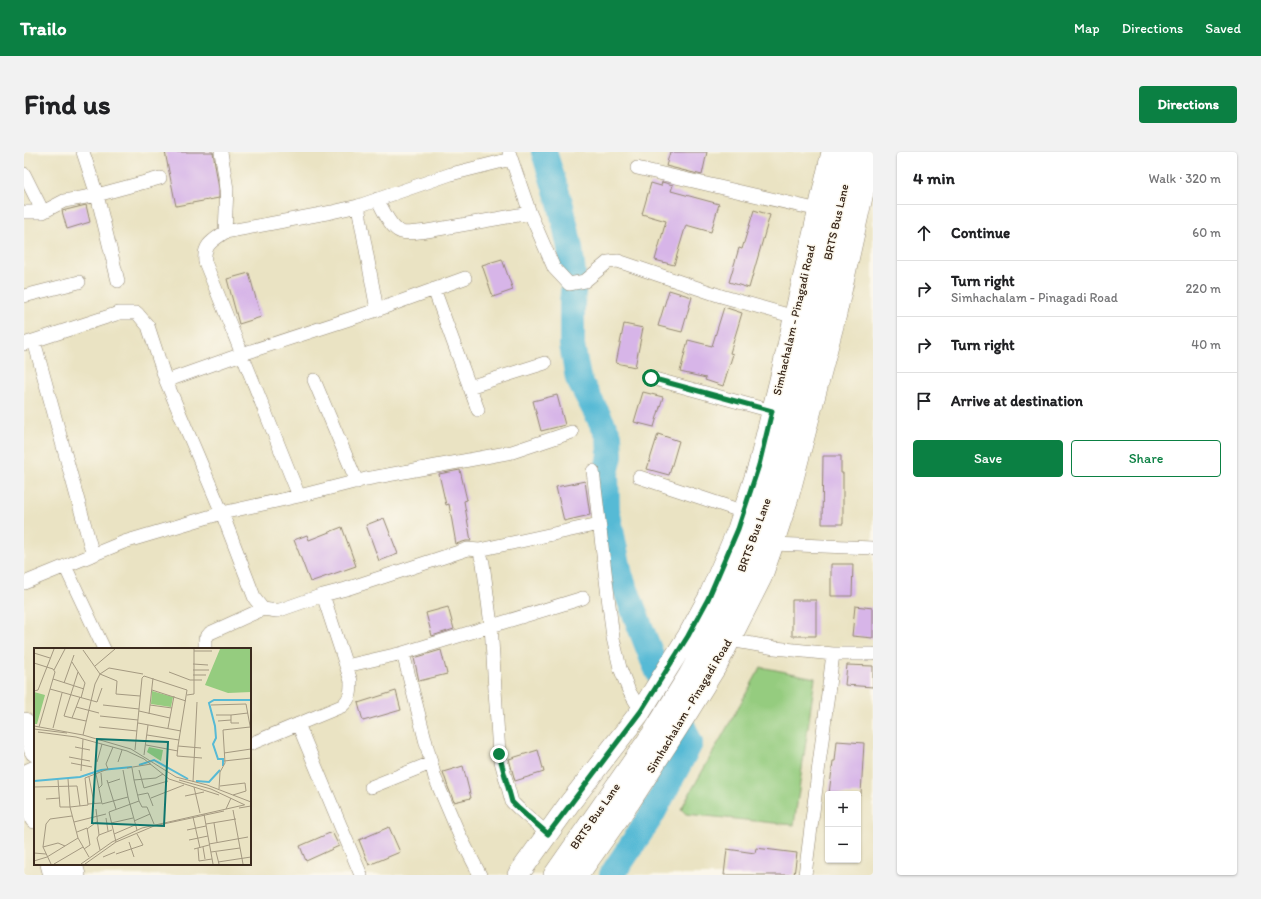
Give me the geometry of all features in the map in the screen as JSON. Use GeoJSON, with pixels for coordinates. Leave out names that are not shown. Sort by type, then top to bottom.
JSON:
{"type":"FeatureCollection","features":[{"type":"Feature","properties":{"kind":"main road","name":"Simhachalam - Pinagadi Road"},"geometry":{"type":"LineString","coordinates":[[518,875],[641,711],[688,636],[708,599],[738,529],[759,465],[795,317],[832,152]]}},
{"type":"Feature","properties":{"kind":"main road","name":"BRTS Bus Lane"},"geometry":{"type":"LineString","coordinates":[[554,875],[653,733],[689,675],[710,638],[750,552],[777,470],[792,417],[852,152]]}},
{"type":"Feature","properties":{"kind":"main road","name":"Simhachalam - Pinagadi Road"},"geometry":{"type":"LineString","coordinates":[[578,875],[629,803],[718,663],[761,578],[788,498],[836,314],[872,152]]}},
{"type":"Feature","properties":{"kind":"main road"},"geometry":{"type":"LineString","coordinates":[[24,723],[34,748]]}},
{"type":"Feature","properties":{"kind":"main road"},"geometry":{"type":"LineString","coordinates":[[24,776],[34,771]]}},
{"type":"Feature","properties":{"kind":"main road"},"geometry":{"type":"LineString","coordinates":[[24,786],[34,815]]}},
{"type":"Feature","properties":{"kind":"main road"},"geometry":{"type":"LineString","coordinates":[[51,865],[54,875]]}},
{"type":"Feature","properties":{"kind":"main road"},"geometry":{"type":"LineString","coordinates":[[72,865],[75,875]]}},
{"type":"Feature","properties":{"kind":"street"},"geometry":{"type":"LineString","coordinates":[[83,152],[97,195],[118,281]]}},
{"type":"Feature","properties":{"kind":"street"},"geometry":{"type":"LineString","coordinates":[[225,153],[227,189],[225,232]]}},
{"type":"Feature","properties":{"kind":"street"},"geometry":{"type":"LineString","coordinates":[[299,496],[205,262],[204,254],[207,246],[214,239],[225,232],[358,206],[510,155],[530,213],[554,268],[569,284],[585,281],[608,262],[618,261],[721,296],[795,317]]}},
{"type":"Feature","properties":{"kind":"street"},"geometry":{"type":"LineString","coordinates":[[637,168],[819,210]]}},
{"type":"Feature","properties":{"kind":"street"},"geometry":{"type":"LineString","coordinates":[[24,174],[43,212]]}},
{"type":"Feature","properties":{"kind":"street"},"geometry":{"type":"LineString","coordinates":[[24,212],[43,212],[64,201],[97,195],[160,178]]}},
{"type":"Feature","properties":{"kind":"street"},"geometry":{"type":"LineString","coordinates":[[377,199],[392,225],[401,232],[427,231],[530,213]]}},
{"type":"Feature","properties":{"kind":"street"},"geometry":{"type":"LineString","coordinates":[[358,206],[377,310]]}},
{"type":"Feature","properties":{"kind":"street"},"geometry":{"type":"LineString","coordinates":[[166,381],[242,354],[377,310],[465,278]]}},
{"type":"Feature","properties":{"kind":"street"},"geometry":{"type":"LineString","coordinates":[[24,296],[79,282]]}},
{"type":"Feature","properties":{"kind":"street"},"geometry":{"type":"LineString","coordinates":[[434,289],[478,410]]}},
{"type":"Feature","properties":{"kind":"street"},"geometry":{"type":"LineString","coordinates":[[93,555],[29,342],[119,313],[137,313],[148,326],[166,381],[222,514],[255,599],[263,609]]}},
{"type":"Feature","properties":{"kind":"street"},"geometry":{"type":"LineString","coordinates":[[469,386],[545,363]]}},
{"type":"Feature","properties":{"kind":"street"},"geometry":{"type":"LineString","coordinates":[[651,378],[772,411]]}},
{"type":"Feature","properties":{"kind":"street"},"geometry":{"type":"LineString","coordinates":[[314,380],[357,482]]}},
{"type":"Feature","properties":{"kind":"street"},"geometry":{"type":"LineString","coordinates":[[25,582],[124,542],[222,514],[357,482],[512,452],[572,432]]}},
{"type":"Feature","properties":{"kind":"street"},"geometry":{"type":"LineString","coordinates":[[593,471],[613,638],[620,668],[629,691],[641,711]]}},
{"type":"Feature","properties":{"kind":"street"},"geometry":{"type":"LineString","coordinates":[[639,476],[744,512]]}},
{"type":"Feature","properties":{"kind":"street"},"geometry":{"type":"LineString","coordinates":[[205,648],[205,638],[210,633],[263,609],[277,611],[468,549],[479,550],[599,524]]}},
{"type":"Feature","properties":{"kind":"street"},"geometry":{"type":"LineString","coordinates":[[773,544],[873,548]]}},
{"type":"Feature","properties":{"kind":"street"},"geometry":{"type":"LineString","coordinates":[[479,550],[483,563],[491,625],[499,754],[512,802],[548,834]]}},
{"type":"Feature","properties":{"kind":"street"},"geometry":{"type":"LineString","coordinates":[[65,566],[104,648]]}},
{"type":"Feature","properties":{"kind":"street"},"geometry":{"type":"LineString","coordinates":[[251,744],[342,706],[348,701],[351,691],[351,681],[323,595]]}},
{"type":"Feature","properties":{"kind":"street"},"geometry":{"type":"LineString","coordinates":[[346,666],[403,653],[583,598]]}},
{"type":"Feature","properties":{"kind":"street"},"geometry":{"type":"LineString","coordinates":[[730,640],[774,648],[833,654],[873,654]]}},
{"type":"Feature","properties":{"kind":"street"},"geometry":{"type":"LineString","coordinates":[[403,653],[435,778],[459,834],[480,875]]}},
{"type":"Feature","properties":{"kind":"street"},"geometry":{"type":"LineString","coordinates":[[805,875],[833,654]]}},
{"type":"Feature","properties":{"kind":"street"},"geometry":{"type":"LineString","coordinates":[[298,724],[361,875]]}},
{"type":"Feature","properties":{"kind":"street"},"geometry":{"type":"LineString","coordinates":[[371,787],[431,763]]}},
{"type":"Feature","properties":{"kind":"green space"},"geometry":{"type":"Polygon","coordinates":[[[761,667],[815,678],[794,825],[686,814],[681,809],[761,667]]]}},
{"type":"Feature","properties":{"kind":"building"},"geometry":{"type":"Polygon","coordinates":[[[165,152],[213,152],[219,198],[176,206],[165,152]]]}},
{"type":"Feature","properties":{"kind":"building"},"geometry":{"type":"Polygon","coordinates":[[[670,152],[707,152],[702,175],[666,166],[670,152]]]}},
{"type":"Feature","properties":{"kind":"building"},"geometry":{"type":"Polygon","coordinates":[[[662,182],[673,185],[671,191],[719,204],[711,232],[686,225],[674,265],[655,260],[666,221],[642,214],[651,183],[661,186],[662,182]]]}},
{"type":"Feature","properties":{"kind":"building"},"geometry":{"type":"Polygon","coordinates":[[[86,205],[90,222],[67,229],[62,211],[86,205]]]}},
{"type":"Feature","properties":{"kind":"building"},"geometry":{"type":"Polygon","coordinates":[[[754,210],[770,215],[749,288],[729,282],[739,248],[742,249],[754,210]]]}},
{"type":"Feature","properties":{"kind":"building"},"geometry":{"type":"Polygon","coordinates":[[[502,259],[513,290],[493,297],[482,265],[502,259]]]}},
{"type":"Feature","properties":{"kind":"building"},"geometry":{"type":"Polygon","coordinates":[[[249,273],[261,317],[239,324],[227,279],[249,273]]]}},
{"type":"Feature","properties":{"kind":"building"},"geometry":{"type":"Polygon","coordinates":[[[669,290],[692,297],[682,332],[658,326],[669,290]]]}},
{"type":"Feature","properties":{"kind":"building"},"geometry":{"type":"Polygon","coordinates":[[[724,307],[742,313],[730,353],[733,354],[723,386],[705,380],[706,378],[680,372],[688,340],[712,346],[724,307]]]}},
{"type":"Feature","properties":{"kind":"building"},"geometry":{"type":"Polygon","coordinates":[[[624,324],[643,328],[635,367],[616,363],[624,324]]]}},
{"type":"Feature","properties":{"kind":"building"},"geometry":{"type":"Polygon","coordinates":[[[643,392],[663,397],[654,427],[634,422],[643,392]]]}},
{"type":"Feature","properties":{"kind":"building"},"geometry":{"type":"Polygon","coordinates":[[[557,395],[565,425],[541,431],[533,401],[557,395]]]}},
{"type":"Feature","properties":{"kind":"building"},"geometry":{"type":"Polygon","coordinates":[[[658,434],[679,441],[669,475],[647,469],[658,434]]]}},
{"type":"Feature","properties":{"kind":"building"},"geometry":{"type":"Polygon","coordinates":[[[823,456],[841,456],[841,473],[843,473],[843,524],[822,524],[823,456]]]}},
{"type":"Feature","properties":{"kind":"building"},"geometry":{"type":"Polygon","coordinates":[[[460,470],[467,500],[464,501],[471,541],[456,544],[449,504],[446,505],[439,474],[460,470]]]}},
{"type":"Feature","properties":{"kind":"building"},"geometry":{"type":"Polygon","coordinates":[[[585,481],[590,515],[564,521],[556,487],[585,481]]]}},
{"type":"Feature","properties":{"kind":"building"},"geometry":{"type":"Polygon","coordinates":[[[384,518],[398,554],[379,561],[366,525],[384,518]]]}},
{"type":"Feature","properties":{"kind":"building"},"geometry":{"type":"Polygon","coordinates":[[[342,527],[356,566],[310,582],[294,540],[307,535],[309,540],[342,527]]]}},
{"type":"Feature","properties":{"kind":"building"},"geometry":{"type":"Polygon","coordinates":[[[831,564],[853,564],[852,596],[831,596],[831,564]]]}},
{"type":"Feature","properties":{"kind":"building"},"geometry":{"type":"Polygon","coordinates":[[[792,600],[816,600],[816,636],[792,636],[792,600]]]}},
{"type":"Feature","properties":{"kind":"building"},"geometry":{"type":"Polygon","coordinates":[[[855,606],[873,608],[873,638],[852,636],[855,606]]]}},
{"type":"Feature","properties":{"kind":"building"},"geometry":{"type":"Polygon","coordinates":[[[448,607],[454,629],[432,636],[426,613],[448,607]]]}},
{"type":"Feature","properties":{"kind":"building"},"geometry":{"type":"Polygon","coordinates":[[[441,650],[447,674],[419,681],[414,658],[441,650]]]}},
{"type":"Feature","properties":{"kind":"building"},"geometry":{"type":"Polygon","coordinates":[[[847,665],[873,666],[873,687],[845,685],[847,665]]]}},
{"type":"Feature","properties":{"kind":"building"},"geometry":{"type":"Polygon","coordinates":[[[396,691],[401,710],[363,721],[358,703],[396,691]]]}},
{"type":"Feature","properties":{"kind":"building"},"geometry":{"type":"Polygon","coordinates":[[[837,741],[864,743],[861,794],[861,791],[829,791],[833,761],[835,761],[837,741]]]}},
{"type":"Feature","properties":{"kind":"building"},"geometry":{"type":"Polygon","coordinates":[[[538,750],[544,772],[515,781],[509,759],[538,750]]]}},
{"type":"Feature","properties":{"kind":"building"},"geometry":{"type":"Polygon","coordinates":[[[463,766],[471,798],[454,802],[443,772],[463,766]]]}},
{"type":"Feature","properties":{"kind":"building"},"geometry":{"type":"Polygon","coordinates":[[[389,827],[400,852],[369,865],[359,840],[389,827]]]}},
{"type":"Feature","properties":{"kind":"building"},"geometry":{"type":"Polygon","coordinates":[[[332,832],[339,846],[306,861],[300,846],[332,832]]]}},
{"type":"Feature","properties":{"kind":"building"},"geometry":{"type":"Polygon","coordinates":[[[756,848],[797,853],[794,875],[724,875],[727,849],[755,853],[756,848]]]}},
{"type":"Feature","properties":{"kind":"waterway"},"geometry":{"type":"LineString","coordinates":[[544,152],[561,206],[570,248],[574,283],[572,303],[572,345],[578,378],[609,436],[610,456],[606,473],[607,510],[620,575],[653,660],[690,743],[651,816],[612,875]]}},
{"type":"Feature","properties":{"kind":"route"},"geometry":{"type":"LineString","coordinates":[[499,754],[512,802],[548,834],[569,804],[641,711],[688,636],[708,599],[738,529],[759,465],[772,411],[651,378]]}}]}
